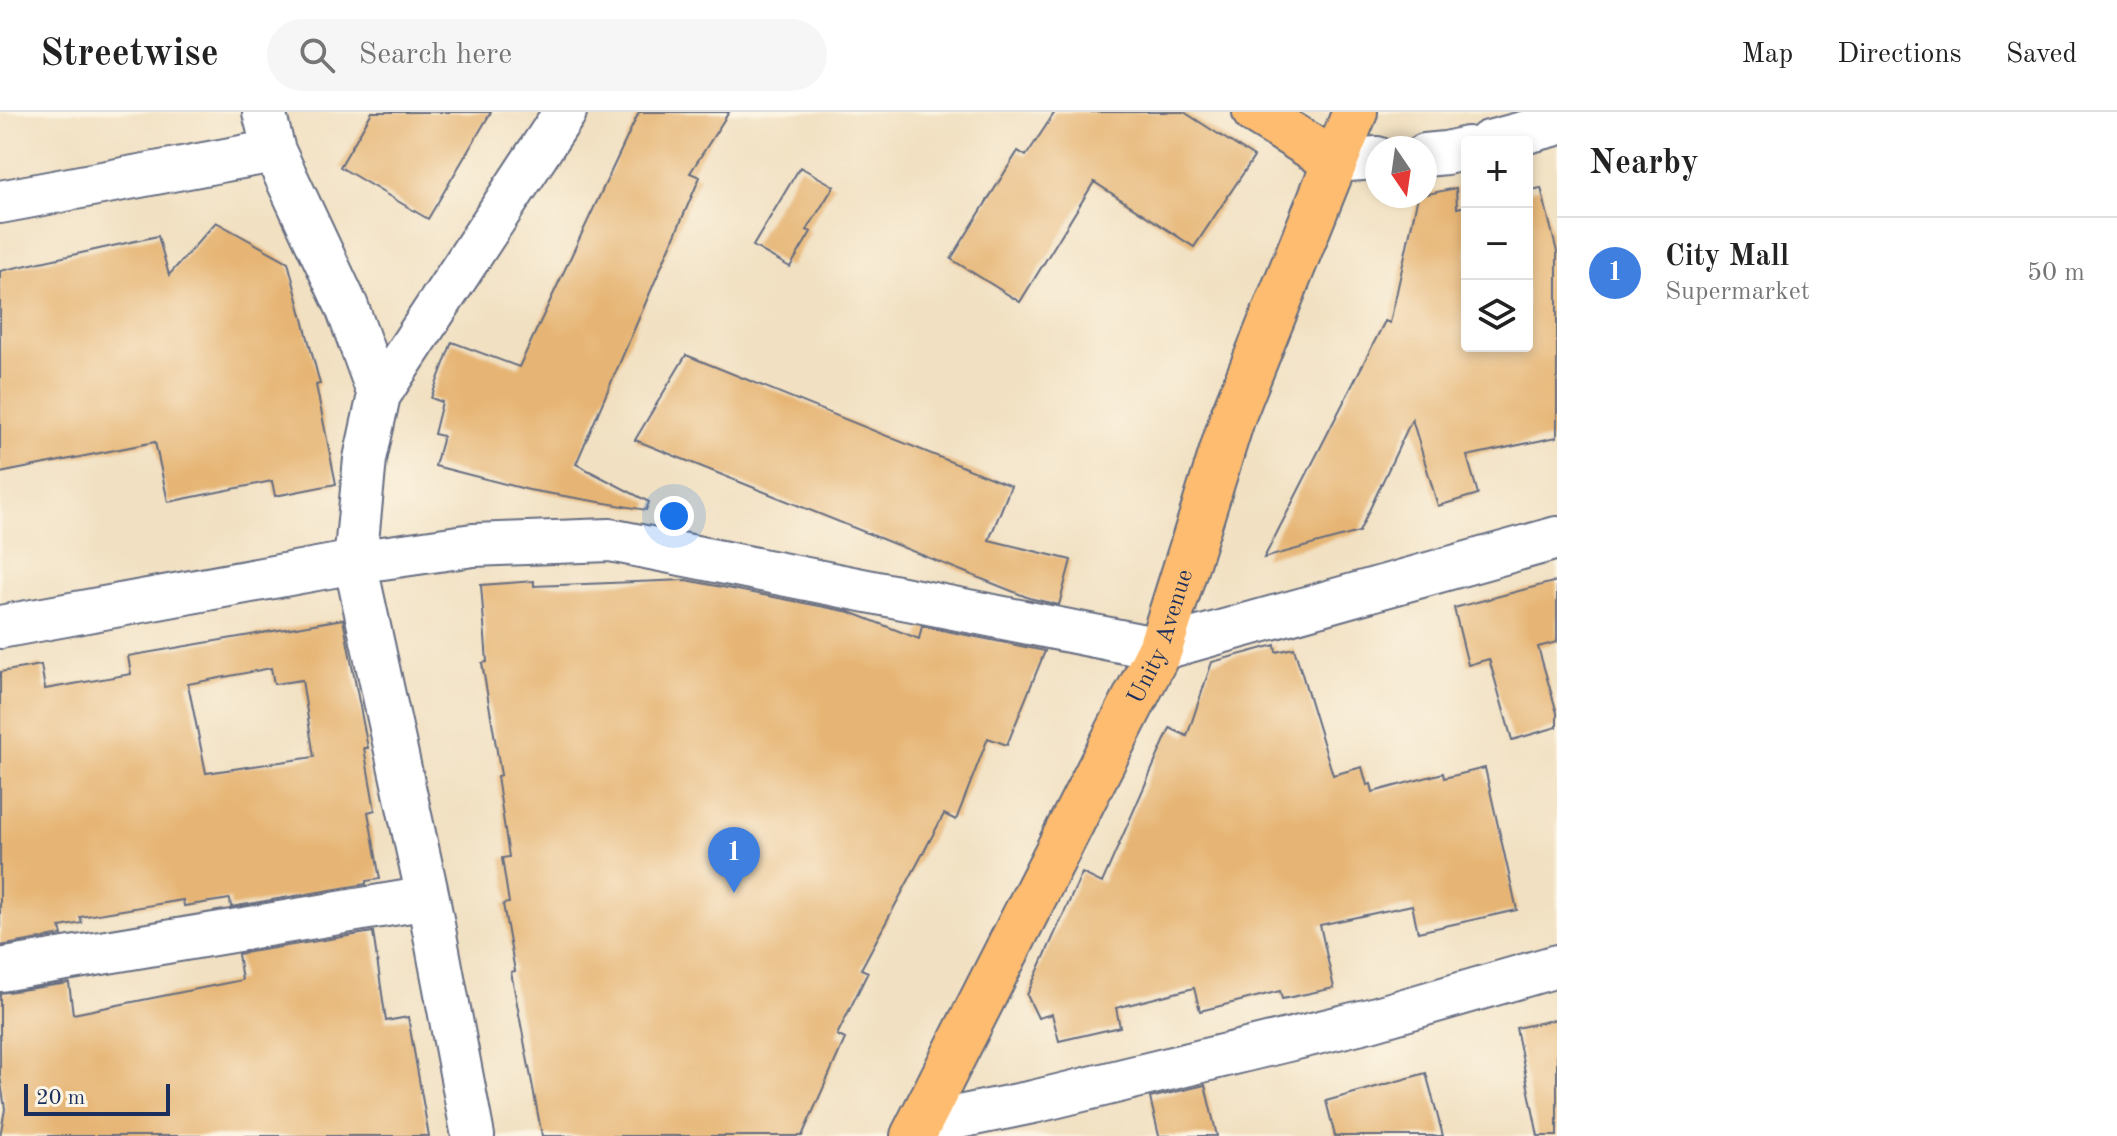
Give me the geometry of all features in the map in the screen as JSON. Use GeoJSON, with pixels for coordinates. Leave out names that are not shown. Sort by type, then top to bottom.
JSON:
{"type":"FeatureCollection","features":[{"type":"Feature","properties":{"kind":"main road"},"geometry":{"type":"LineString","coordinates":[[1255,112],[1334,161]]}},
{"type":"Feature","properties":{"kind":"main road","name":"Unity Avenue"},"geometry":{"type":"LineString","coordinates":[[916,1130],[1160,649],[1233,416],[1355,112]]}},
{"type":"Feature","properties":{"kind":"street"},"geometry":{"type":"LineString","coordinates":[[473,1136],[428,898],[355,562],[365,459],[379,395],[565,112]]}},
{"type":"Feature","properties":{"kind":"street"},"geometry":{"type":"LineString","coordinates":[[1512,136],[1557,124]]}},
{"type":"Feature","properties":{"kind":"street"},"geometry":{"type":"LineString","coordinates":[[0,202],[269,132],[347,307],[379,395]]}},
{"type":"Feature","properties":{"kind":"street"},"geometry":{"type":"LineString","coordinates":[[1437,154],[1461,149]]}},
{"type":"Feature","properties":{"kind":"street"},"geometry":{"type":"LineString","coordinates":[[1334,161],[1365,159]]}},
{"type":"Feature","properties":{"kind":"street"},"geometry":{"type":"LineString","coordinates":[[0,627],[355,562],[473,545],[610,540],[1160,649],[1557,538]]}},
{"type":"Feature","properties":{"kind":"street"},"geometry":{"type":"LineString","coordinates":[[0,970],[428,898]]}},
{"type":"Feature","properties":{"kind":"street"},"geometry":{"type":"LineString","coordinates":[[916,1130],[1370,1020],[1557,966]]}},
{"type":"Feature","properties":{"kind":"building"},"geometry":{"type":"Polygon","coordinates":[[[372,112],[491,112],[428,219],[340,167],[372,112]]]}},
{"type":"Feature","properties":{"kind":"building"},"geometry":{"type":"Polygon","coordinates":[[[639,112],[729,112],[690,173],[700,177],[576,464],[649,502],[646,510],[529,490],[435,466],[443,436],[434,434],[442,402],[431,398],[452,342],[519,367],[639,112]]]}},
{"type":"Feature","properties":{"kind":"building"},"geometry":{"type":"Polygon","coordinates":[[[1055,112],[1184,112],[1254,157],[1194,247],[1094,182],[1020,302],[951,259],[1018,151],[1026,156],[1055,112]]]}},
{"type":"Feature","properties":{"kind":"building"},"geometry":{"type":"Polygon","coordinates":[[[800,167],[834,186],[807,230],[811,232],[790,267],[753,246],[800,167]]]}},
{"type":"Feature","properties":{"kind":"building"},"geometry":{"type":"Polygon","coordinates":[[[1456,188],[1457,208],[1461,207],[1461,352],[1533,352],[1533,190],[1541,188],[1557,252],[1557,437],[1467,456],[1478,494],[1438,506],[1412,419],[1359,532],[1264,558],[1385,321],[1390,323],[1415,208],[1437,208],[1437,192],[1456,188]]]}},
{"type":"Feature","properties":{"kind":"building"},"geometry":{"type":"Polygon","coordinates":[[[216,222],[288,262],[320,384],[316,385],[336,484],[275,496],[272,481],[168,502],[155,442],[0,473],[0,271],[158,236],[169,275],[216,222]]]}},
{"type":"Feature","properties":{"kind":"building"},"geometry":{"type":"Polygon","coordinates":[[[686,355],[1011,486],[989,540],[1071,560],[1059,605],[1029,598],[635,440],[686,355]]]}},
{"type":"Feature","properties":{"kind":"building"},"geometry":{"type":"Polygon","coordinates":[[[686,580],[850,612],[919,639],[922,626],[1045,651],[1007,745],[988,738],[956,820],[944,814],[861,969],[868,972],[837,1035],[845,1039],[802,1136],[542,1136],[511,972],[515,971],[503,904],[509,903],[502,858],[509,857],[497,776],[501,775],[482,663],[487,662],[481,585],[534,581],[534,586],[686,580]]]}},
{"type":"Feature","properties":{"kind":"building"},"geometry":{"type":"Polygon","coordinates":[[[1557,581],[1557,642],[1538,647],[1557,713],[1557,727],[1512,740],[1489,659],[1468,665],[1454,608],[1557,581]]]}},
{"type":"Feature","properties":{"kind":"building"},"geometry":{"type":"Polygon","coordinates":[[[343,619],[368,748],[364,748],[375,810],[368,812],[380,879],[231,907],[230,899],[184,906],[183,900],[80,917],[82,923],[60,927],[62,935],[0,946],[0,672],[41,665],[45,689],[131,674],[128,656],[343,619]],[[271,668],[188,684],[206,773],[314,757],[302,680],[274,684],[271,668]]]}},
{"type":"Feature","properties":{"kind":"building"},"geometry":{"type":"Polygon","coordinates":[[[1275,645],[1276,652],[1294,648],[1333,775],[1362,767],[1367,785],[1371,784],[1373,792],[1443,773],[1444,778],[1485,768],[1517,910],[1418,932],[1412,905],[1320,925],[1334,988],[1282,999],[1280,991],[1200,1011],[1194,988],[1116,1008],[1120,1027],[1059,1041],[1052,1014],[1038,1018],[1027,995],[1082,873],[1102,883],[1170,728],[1187,736],[1212,662],[1275,645]]]}},
{"type":"Feature","properties":{"kind":"building"},"geometry":{"type":"Polygon","coordinates":[[[373,932],[386,1021],[408,1017],[429,1136],[0,1136],[5,1109],[0,1076],[0,993],[69,983],[73,1014],[242,980],[238,954],[373,932]]]}},
{"type":"Feature","properties":{"kind":"building"},"geometry":{"type":"Polygon","coordinates":[[[1557,1019],[1557,1136],[1538,1136],[1516,1028],[1557,1019]]]}},
{"type":"Feature","properties":{"kind":"building"},"geometry":{"type":"Polygon","coordinates":[[[1426,1073],[1443,1136],[1335,1136],[1326,1101],[1426,1073]]]}},
{"type":"Feature","properties":{"kind":"building"},"geometry":{"type":"Polygon","coordinates":[[[1205,1085],[1217,1136],[1159,1136],[1150,1098],[1205,1085]]]}},
{"type":"Feature","properties":{"kind":"place","name":"City Mall"},"geometry":{"type":"Point","coordinates":[734,893]}}]}
